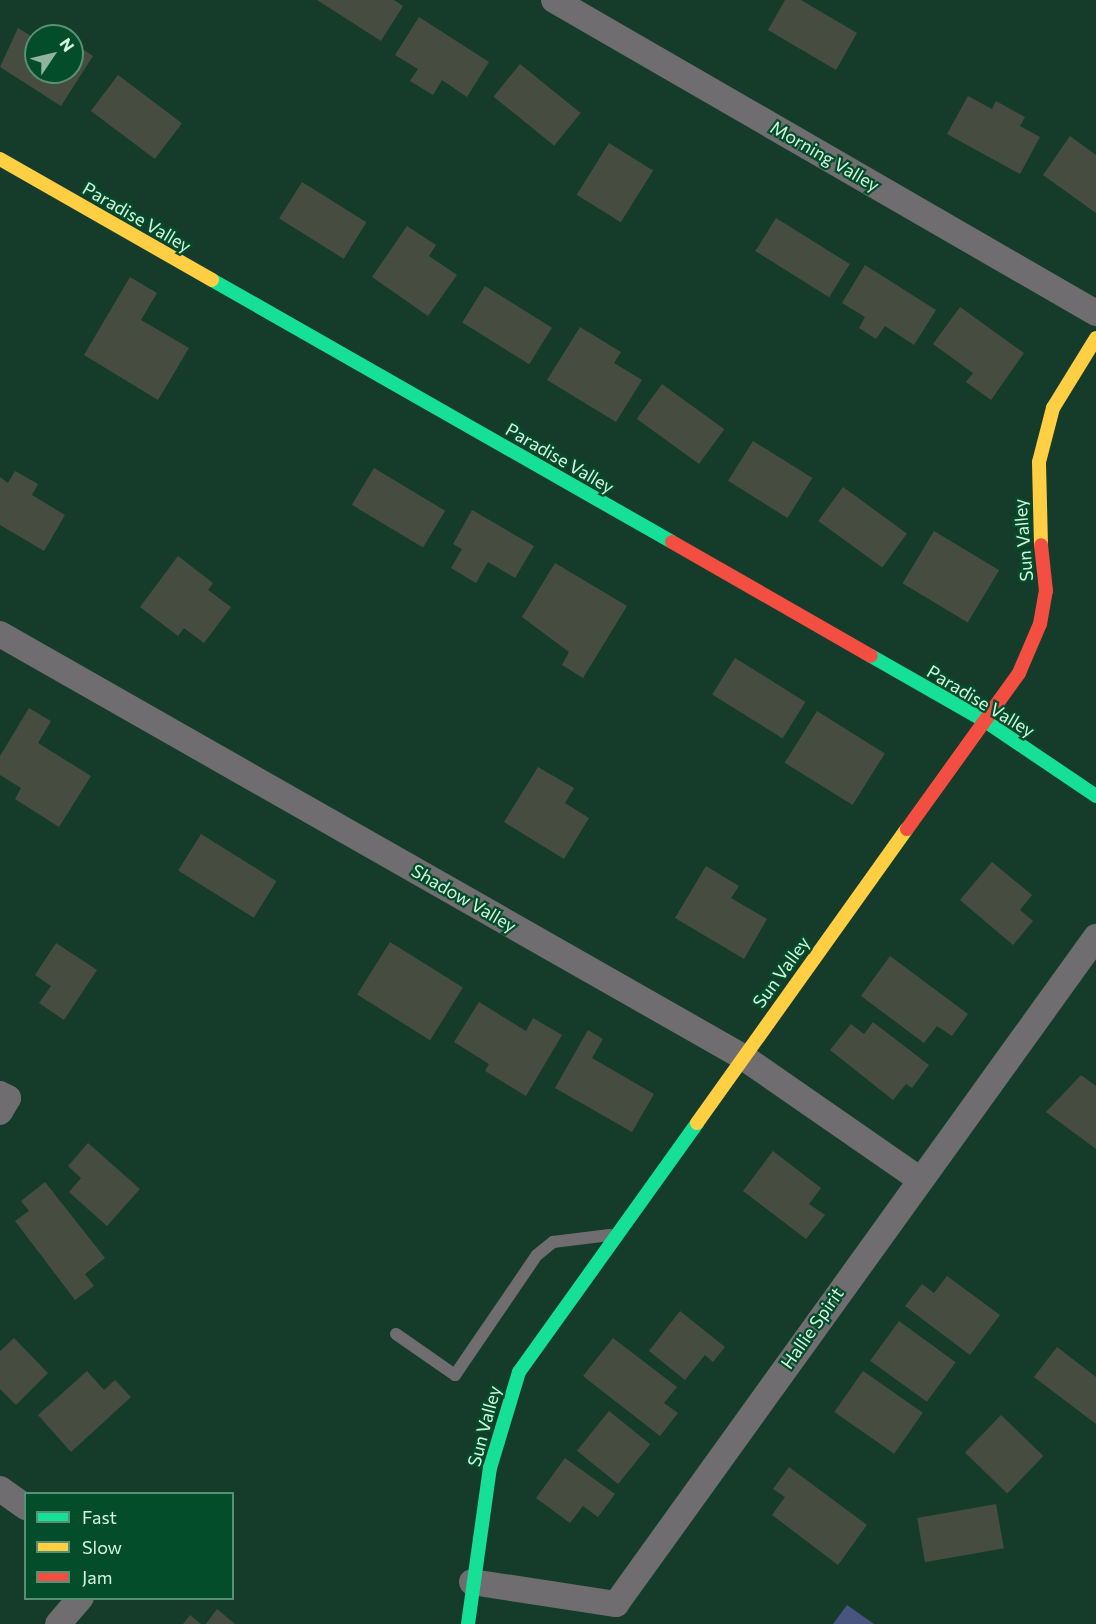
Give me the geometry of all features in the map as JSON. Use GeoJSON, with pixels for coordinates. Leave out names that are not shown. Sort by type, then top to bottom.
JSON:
{"type":"FeatureCollection","features":[{"type":"Feature","properties":{"kind":"street","name":"Morning Valley"},"geometry":{"type":"LineString","coordinates":[[554,0],[1096,313]]}},
{"type":"Feature","properties":{"kind":"street","name":"Paradise Valley"},"geometry":{"type":"LineString","coordinates":[[0,159],[985,721],[1096,796]]}},
{"type":"Feature","properties":{"kind":"street","name":"Sun Valley"},"geometry":{"type":"LineString","coordinates":[[468,1624],[472,1582],[500,1421],[519,1372],[614,1234],[1019,673],[1040,624],[1046,591],[1036,501],[1039,462],[1053,408],[1096,338]]}},
{"type":"Feature","properties":{"kind":"street","name":"Shadow Valley"},"geometry":{"type":"LineString","coordinates":[[0,634],[743,1057],[919,1179]]}},
{"type":"Feature","properties":{"kind":"street","name":"Hallie Spirit"},"geometry":{"type":"LineString","coordinates":[[472,1582],[616,1604],[919,1179],[1096,937]]}},
{"type":"Feature","properties":{"kind":"street"},"geometry":{"type":"LineString","coordinates":[[0,1489],[24,1506]]}},
{"type":"Feature","properties":{"kind":"street"},"geometry":{"type":"LineString","coordinates":[[58,1624],[80,1600]]}},
{"type":"Feature","properties":{"kind":"lane"},"geometry":{"type":"LineString","coordinates":[[396,1334],[455,1376],[537,1255],[553,1242],[614,1234]]}},
{"type":"Feature","properties":{"kind":"shaded area"},"geometry":{"type":"Polygon","coordinates":[[[847,1605],[874,1624],[833,1624],[847,1605]]]}},
{"type":"Feature","properties":{"kind":"building"},"geometry":{"type":"Polygon","coordinates":[[[317,0],[394,0],[403,6],[381,41],[317,0]]]}},
{"type":"Feature","properties":{"kind":"building"},"geometry":{"type":"Polygon","coordinates":[[[785,0],[801,0],[857,33],[836,70],[768,30],[785,0]]]}},
{"type":"Feature","properties":{"kind":"building"},"geometry":{"type":"Polygon","coordinates":[[[419,17],[489,62],[467,97],[442,80],[433,95],[410,81],[418,69],[395,55],[419,17]]]}},
{"type":"Feature","properties":{"kind":"building"},"geometry":{"type":"Polygon","coordinates":[[[18,28],[24,32],[24,82],[0,67],[18,28]]]}},
{"type":"Feature","properties":{"kind":"building"},"geometry":{"type":"Polygon","coordinates":[[[84,50],[93,56],[84,70],[84,50]]]}},
{"type":"Feature","properties":{"kind":"building"},"geometry":{"type":"Polygon","coordinates":[[[520,64],[581,113],[554,146],[494,97],[520,64]]]}},
{"type":"Feature","properties":{"kind":"building"},"geometry":{"type":"Polygon","coordinates":[[[118,75],[182,123],[155,159],[91,111],[118,75]]]}},
{"type":"Feature","properties":{"kind":"building"},"geometry":{"type":"Polygon","coordinates":[[[27,84],[75,84],[61,106],[27,84]]]}},
{"type":"Feature","properties":{"kind":"building"},"geometry":{"type":"Polygon","coordinates":[[[968,96],[992,109],[996,101],[1025,117],[1020,126],[1040,137],[1020,174],[947,134],[968,96]]]}},
{"type":"Feature","properties":{"kind":"building"},"geometry":{"type":"Polygon","coordinates":[[[1070,136],[1096,155],[1096,213],[1043,175],[1070,136]]]}},
{"type":"Feature","properties":{"kind":"building"},"geometry":{"type":"Polygon","coordinates":[[[609,143],[653,171],[621,222],[577,195],[609,143]]]}},
{"type":"Feature","properties":{"kind":"building"},"geometry":{"type":"Polygon","coordinates":[[[302,182],[366,222],[344,259],[279,218],[302,182]]]}},
{"type":"Feature","properties":{"kind":"building"},"geometry":{"type":"Polygon","coordinates":[[[776,218],[850,264],[829,297],[755,251],[776,218]]]}},
{"type":"Feature","properties":{"kind":"building"},"geometry":{"type":"Polygon","coordinates":[[[407,226],[436,245],[429,256],[457,275],[428,316],[372,277],[407,226]]]}},
{"type":"Feature","properties":{"kind":"building"},"geometry":{"type":"Polygon","coordinates":[[[865,265],[936,310],[914,345],[885,326],[876,339],[859,328],[865,317],[842,303],[865,265]]]}},
{"type":"Feature","properties":{"kind":"building"},"geometry":{"type":"Polygon","coordinates":[[[130,277],[157,293],[141,320],[189,348],[158,400],[84,355],[130,277]]]}},
{"type":"Feature","properties":{"kind":"building"},"geometry":{"type":"Polygon","coordinates":[[[485,286],[552,328],[529,364],[462,322],[485,286]]]}},
{"type":"Feature","properties":{"kind":"building"},"geometry":{"type":"Polygon","coordinates":[[[960,307],[1024,353],[991,400],[966,382],[973,373],[933,344],[960,307]]]}},
{"type":"Feature","properties":{"kind":"building"},"geometry":{"type":"Polygon","coordinates":[[[580,327],[621,352],[614,363],[642,380],[616,422],[547,380],[580,327]]]}},
{"type":"Feature","properties":{"kind":"building"},"geometry":{"type":"Polygon","coordinates":[[[662,384],[724,429],[699,464],[637,419],[662,384]]]}},
{"type":"Feature","properties":{"kind":"building"},"geometry":{"type":"Polygon","coordinates":[[[753,441],[812,478],[787,518],[728,481],[753,441]]]}},
{"type":"Feature","properties":{"kind":"building"},"geometry":{"type":"Polygon","coordinates":[[[374,468],[445,511],[423,548],[352,505],[374,468]]]}},
{"type":"Feature","properties":{"kind":"building"},"geometry":{"type":"Polygon","coordinates":[[[15,471],[38,484],[32,495],[65,515],[44,551],[0,525],[0,477],[8,483],[15,471]]]}},
{"type":"Feature","properties":{"kind":"building"},"geometry":{"type":"Polygon","coordinates":[[[843,487],[907,533],[882,567],[818,521],[843,487]]]}},
{"type":"Feature","properties":{"kind":"building"},"geometry":{"type":"Polygon","coordinates":[[[472,510],[534,546],[515,578],[488,562],[476,583],[451,568],[462,549],[453,544],[472,510]]]}},
{"type":"Feature","properties":{"kind":"building"},"geometry":{"type":"Polygon","coordinates":[[[934,531],[999,570],[968,622],[903,583],[934,531]]]}},
{"type":"Feature","properties":{"kind":"building"},"geometry":{"type":"Polygon","coordinates":[[[178,556],[213,583],[208,590],[231,607],[204,643],[184,628],[178,636],[140,607],[178,556]]]}},
{"type":"Feature","properties":{"kind":"building"},"geometry":{"type":"Polygon","coordinates":[[[555,563],[627,606],[583,678],[562,665],[569,652],[522,617],[555,563]]]}},
{"type":"Feature","properties":{"kind":"building"},"geometry":{"type":"Polygon","coordinates":[[[735,658],[805,702],[783,738],[712,694],[735,658]]]}},
{"type":"Feature","properties":{"kind":"building"},"geometry":{"type":"Polygon","coordinates":[[[29,708],[51,721],[38,743],[91,776],[59,827],[15,799],[21,788],[0,775],[0,756],[29,708]]]}},
{"type":"Feature","properties":{"kind":"building"},"geometry":{"type":"Polygon","coordinates":[[[817,711],[885,753],[853,805],[785,763],[817,711]]]}},
{"type":"Feature","properties":{"kind":"building"},"geometry":{"type":"Polygon","coordinates":[[[538,767],[574,788],[565,803],[589,818],[564,859],[504,822],[538,767]]]}},
{"type":"Feature","properties":{"kind":"building"},"geometry":{"type":"Polygon","coordinates":[[[201,834],[276,881],[254,918],[178,870],[201,834]]]}},
{"type":"Feature","properties":{"kind":"building"},"geometry":{"type":"Polygon","coordinates":[[[992,862],[1032,895],[1020,910],[1033,921],[1013,945],[960,900],[992,862]]]}},
{"type":"Feature","properties":{"kind":"building"},"geometry":{"type":"Polygon","coordinates":[[[706,866],[739,886],[731,898],[767,919],[744,959],[675,918],[706,866]]]}},
{"type":"Feature","properties":{"kind":"building"},"geometry":{"type":"Polygon","coordinates":[[[390,942],[463,988],[430,1040],[357,995],[390,942]]]}},
{"type":"Feature","properties":{"kind":"building"},"geometry":{"type":"Polygon","coordinates":[[[56,943],[97,970],[64,1020],[39,1003],[51,986],[35,975],[56,943]]]}},
{"type":"Feature","properties":{"kind":"building"},"geometry":{"type":"Polygon","coordinates":[[[890,956],[968,1014],[952,1036],[937,1026],[924,1043],[861,996],[890,956]]]}},
{"type":"Feature","properties":{"kind":"building"},"geometry":{"type":"Polygon","coordinates":[[[479,1002],[526,1031],[533,1018],[562,1035],[526,1096],[485,1071],[489,1064],[454,1042],[479,1002]]]}},
{"type":"Feature","properties":{"kind":"building"},"geometry":{"type":"Polygon","coordinates":[[[873,1022],[929,1065],[912,1088],[906,1084],[893,1100],[830,1050],[851,1024],[864,1034],[873,1022]]]}},
{"type":"Feature","properties":{"kind":"building"},"geometry":{"type":"Polygon","coordinates":[[[588,1030],[603,1039],[592,1058],[654,1094],[632,1132],[555,1088],[588,1030]]]}},
{"type":"Feature","properties":{"kind":"building"},"geometry":{"type":"Polygon","coordinates":[[[1081,1075],[1096,1086],[1096,1149],[1046,1112],[1081,1075]]]}},
{"type":"Feature","properties":{"kind":"building"},"geometry":{"type":"Polygon","coordinates":[[[88,1143],[140,1189],[107,1226],[69,1192],[81,1178],[68,1166],[88,1143]]]}},
{"type":"Feature","properties":{"kind":"building"},"geometry":{"type":"Polygon","coordinates":[[[773,1151],[821,1188],[809,1204],[825,1215],[806,1239],[743,1191],[773,1151]]]}},
{"type":"Feature","properties":{"kind":"building"},"geometry":{"type":"Polygon","coordinates":[[[45,1182],[105,1258],[85,1274],[94,1286],[75,1300],[15,1221],[29,1211],[21,1201],[45,1182]]]}},
{"type":"Feature","properties":{"kind":"building"},"geometry":{"type":"Polygon","coordinates":[[[947,1276],[1000,1315],[970,1355],[905,1306],[922,1284],[934,1293],[947,1276]]]}},
{"type":"Feature","properties":{"kind":"building"},"geometry":{"type":"Polygon","coordinates":[[[680,1311],[725,1347],[713,1362],[705,1355],[685,1380],[649,1351],[680,1311]]]}},
{"type":"Feature","properties":{"kind":"building"},"geometry":{"type":"Polygon","coordinates":[[[899,1321],[956,1362],[927,1402],[870,1361],[899,1321]]]}},
{"type":"Feature","properties":{"kind":"building"},"geometry":{"type":"Polygon","coordinates":[[[14,1338],[48,1373],[16,1405],[0,1389],[0,1351],[14,1338]]]}},
{"type":"Feature","properties":{"kind":"building"},"geometry":{"type":"Polygon","coordinates":[[[613,1338],[677,1387],[664,1403],[678,1413],[660,1436],[583,1376],[613,1338]]]}},
{"type":"Feature","properties":{"kind":"building"},"geometry":{"type":"Polygon","coordinates":[[[1057,1347],[1096,1377],[1096,1424],[1034,1377],[1057,1347]]]}},
{"type":"Feature","properties":{"kind":"building"},"geometry":{"type":"Polygon","coordinates":[[[87,1371],[104,1390],[115,1380],[131,1397],[71,1452],[38,1415],[87,1371]]]}},
{"type":"Feature","properties":{"kind":"building"},"geometry":{"type":"Polygon","coordinates":[[[863,1371],[923,1413],[894,1454],[834,1412],[863,1371]]]}},
{"type":"Feature","properties":{"kind":"building"},"geometry":{"type":"Polygon","coordinates":[[[609,1411],[650,1444],[618,1484],[577,1451],[609,1411]]]}},
{"type":"Feature","properties":{"kind":"building"},"geometry":{"type":"Polygon","coordinates":[[[1001,1415],[1043,1456],[1007,1493],[965,1452],[1001,1415]]]}},
{"type":"Feature","properties":{"kind":"building"},"geometry":{"type":"Polygon","coordinates":[[[565,1458],[615,1494],[598,1517],[583,1506],[570,1523],[536,1498],[565,1458]]]}},
{"type":"Feature","properties":{"kind":"building"},"geometry":{"type":"Polygon","coordinates":[[[789,1467],[867,1525],[838,1565],[772,1515],[785,1497],[773,1489],[789,1467]]]}},
{"type":"Feature","properties":{"kind":"building"},"geometry":{"type":"Polygon","coordinates":[[[996,1504],[1004,1548],[925,1562],[917,1518],[996,1504]]]}},
{"type":"Feature","properties":{"kind":"building"},"geometry":{"type":"Polygon","coordinates":[[[217,1609],[235,1624],[206,1624],[217,1609]]]}},
{"type":"Feature","properties":{"kind":"building"},"geometry":{"type":"Polygon","coordinates":[[[190,1615],[201,1624],[183,1624],[190,1615]]]}},
{"type":"Feature","properties":{"kind":"traffic: fast"},"geometry":{"type":"LineString","coordinates":[[212,280],[672,542]]}},
{"type":"Feature","properties":{"kind":"traffic: fast"},"geometry":{"type":"LineString","coordinates":[[871,656],[985,721],[1096,796]]}},
{"type":"Feature","properties":{"kind":"traffic: fast"},"geometry":{"type":"LineString","coordinates":[[468,1624],[490,1468],[519,1372],[697,1123]]}},
{"type":"Feature","properties":{"kind":"traffic: slow"},"geometry":{"type":"LineString","coordinates":[[0,159],[212,280]]}},
{"type":"Feature","properties":{"kind":"traffic: slow"},"geometry":{"type":"LineString","coordinates":[[1041,545],[1039,462],[1053,408],[1096,338]]}},
{"type":"Feature","properties":{"kind":"traffic: slow"},"geometry":{"type":"LineString","coordinates":[[697,1123],[907,829]]}},
{"type":"Feature","properties":{"kind":"traffic: jam"},"geometry":{"type":"LineString","coordinates":[[672,542],[871,656]]}},
{"type":"Feature","properties":{"kind":"traffic: jam"},"geometry":{"type":"LineString","coordinates":[[907,829],[1019,673],[1040,624],[1046,591],[1041,545]]}}]}
